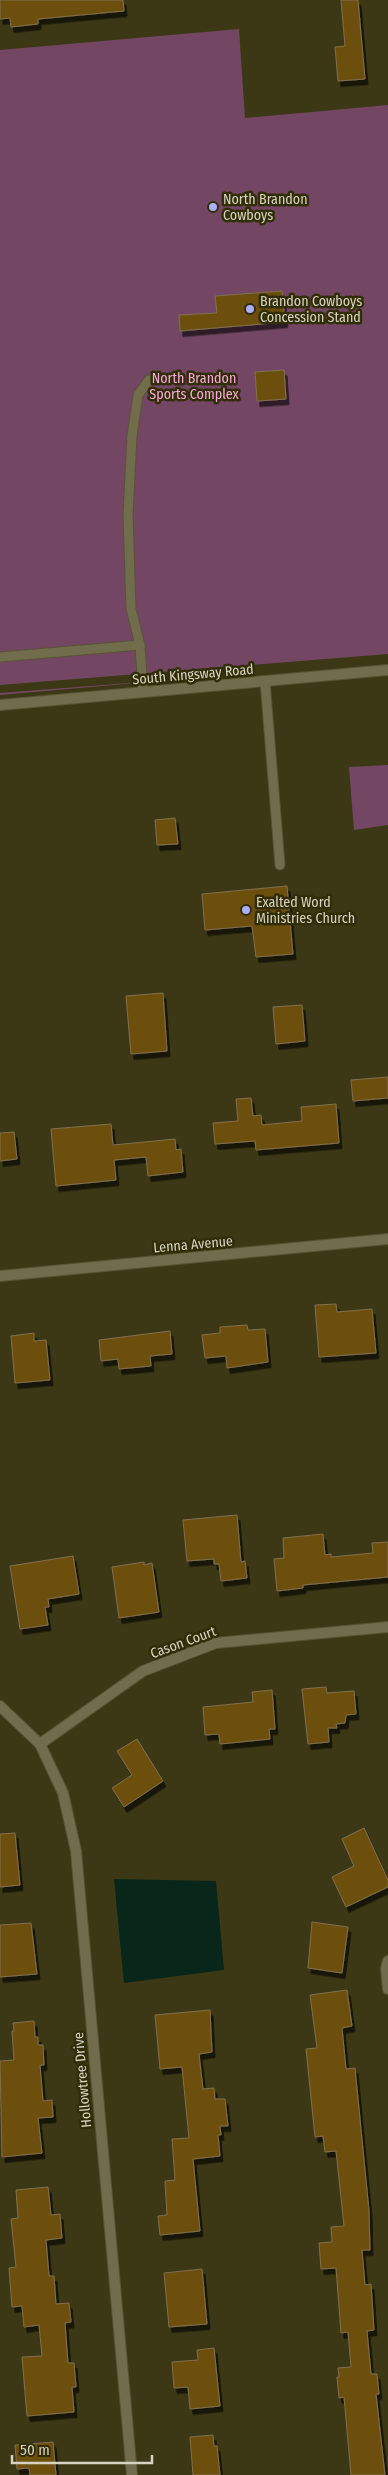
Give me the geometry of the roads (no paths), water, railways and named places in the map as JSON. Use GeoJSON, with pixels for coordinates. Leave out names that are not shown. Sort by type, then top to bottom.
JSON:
{"type":"FeatureCollection","features":[{"type":"Feature","properties":{"kind":"street","name":"South Kingsway Road"},"geometry":{"type":"LineString","coordinates":[[0,705],[388,670]]}},
{"type":"Feature","properties":{"kind":"street","name":"Lenna Avenue"},"geometry":{"type":"LineString","coordinates":[[0,1276],[388,1240]]}},
{"type":"Feature","properties":{"kind":"street","name":"Cason Court"},"geometry":{"type":"LineString","coordinates":[[40,1744],[143,1671],[216,1643],[388,1627]]}},
{"type":"Feature","properties":{"kind":"street","name":"Hollowtree Drive"},"geometry":{"type":"LineString","coordinates":[[0,1706],[40,1744],[63,1793],[76,1851],[132,2475]]}},
{"type":"Feature","properties":{"kind":"street"},"geometry":{"type":"LineString","coordinates":[[388,1961],[386,1968],[388,1989]]}},
{"type":"Feature","properties":{"kind":"lane"},"geometry":{"type":"LineString","coordinates":[[143,692],[140,645],[131,609],[128,514],[132,436],[138,395],[149,380],[166,379]]}},
{"type":"Feature","properties":{"kind":"lane"},"geometry":{"type":"LineString","coordinates":[[0,657],[140,645]]}},
{"type":"Feature","properties":{"kind":"lane"},"geometry":{"type":"LineString","coordinates":[[265,681],[280,865]]}},
{"type":"Feature","properties":{"kind":"place","name":"North Brandon Cowboys"},"geometry":{"type":"Point","coordinates":[213,207]}},
{"type":"Feature","properties":{"kind":"place","name":"Brandon Cowboys Concession Stand"},"geometry":{"type":"Point","coordinates":[250,309]}},
{"type":"Feature","properties":{"kind":"place","name":"Exalted Word Ministries Church"},"geometry":{"type":"Point","coordinates":[246,910]}},
{"type":"Feature","properties":{"kind":"park label","name":"North Brandon Sports Complex"},"geometry":{"type":"Point","coordinates":[194,386]}}]}
